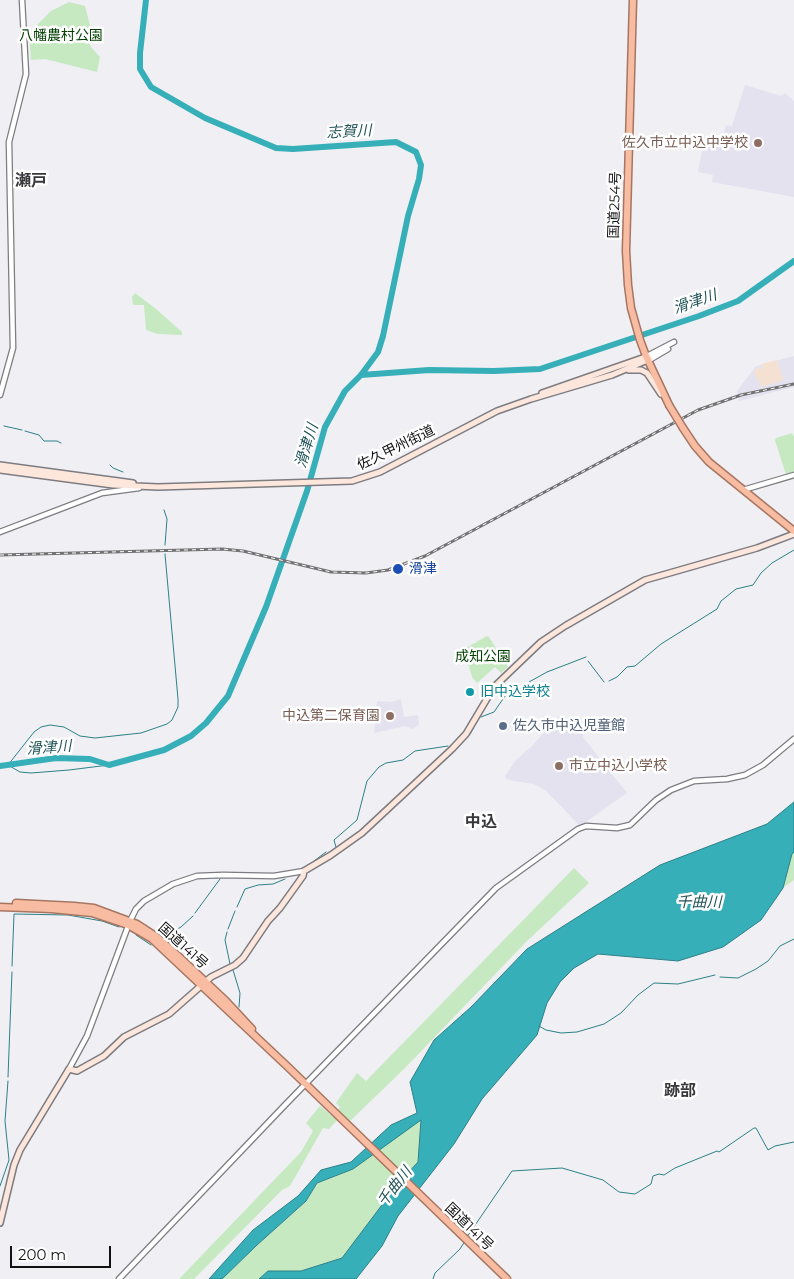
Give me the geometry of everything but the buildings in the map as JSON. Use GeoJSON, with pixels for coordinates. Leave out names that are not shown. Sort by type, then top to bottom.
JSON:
{"type":"FeatureCollection","features":[{"type":"Feature","properties":{"kind":"highway","name":"国道254号"},"geometry":{"type":"LineString","coordinates":[[633,0],[626,251],[628,284],[635,325],[648,358]]}},
{"type":"Feature","properties":{"kind":"highway"},"geometry":{"type":"LineString","coordinates":[[648,358],[669,403],[696,446],[710,462],[742,490],[794,531]]}},
{"type":"Feature","properties":{"kind":"highway","name":"国道141号"},"geometry":{"type":"LineString","coordinates":[[0,903],[84,907],[100,910],[158,937],[305,1085],[507,1279]]}},
{"type":"Feature","properties":{"kind":"highway","name":"国道141号"},"geometry":{"type":"LineString","coordinates":[[0,908],[74,910],[129,923],[157,944],[194,978],[203,983]]}},
{"type":"Feature","properties":{"kind":"main road","name":"佐久甲州街道"},"geometry":{"type":"LineString","coordinates":[[0,465],[133,483],[173,485],[352,481],[375,474],[488,415],[531,399],[612,374],[648,358]]}},
{"type":"Feature","properties":{"kind":"main road","name":"佐久甲州街道"},"geometry":{"type":"LineString","coordinates":[[531,399],[540,394],[648,358]]}},
{"type":"Feature","properties":{"kind":"main road"},"geometry":{"type":"LineString","coordinates":[[612,374],[633,369],[643,371],[649,375],[669,403]]}},
{"type":"Feature","properties":{"kind":"main road","name":"佐久甲州街道"},"geometry":{"type":"LineString","coordinates":[[0,470],[122,486],[158,487],[173,485]]}},
{"type":"Feature","properties":{"kind":"main road"},"geometry":{"type":"LineString","coordinates":[[0,1223],[14,1165],[20,1150],[69,1069],[77,1070],[104,1056],[116,1043],[129,1034],[169,1014],[211,976],[243,958],[280,908],[304,871],[332,855],[362,833],[452,749],[466,734],[494,687],[510,670],[555,632],[645,580],[757,548],[794,534]]}},
{"type":"Feature","properties":{"kind":"street"},"geometry":{"type":"LineString","coordinates":[[0,395],[13,348],[10,142],[26,74],[22,0]]}},
{"type":"Feature","properties":{"kind":"street"},"geometry":{"type":"LineString","coordinates":[[648,358],[662,353],[673,343]]}},
{"type":"Feature","properties":{"kind":"street"},"geometry":{"type":"LineString","coordinates":[[742,490],[794,475]]}},
{"type":"Feature","properties":{"kind":"street"},"geometry":{"type":"LineString","coordinates":[[0,532],[133,483]]}},
{"type":"Feature","properties":{"kind":"street"},"geometry":{"type":"LineString","coordinates":[[102,494],[126,489],[158,487]]}},
{"type":"Feature","properties":{"kind":"street"},"geometry":{"type":"LineString","coordinates":[[119,1279],[496,888],[574,831],[586,826],[617,828],[630,825],[660,797],[671,790],[694,781],[727,780],[754,771],[794,739]]}},
{"type":"Feature","properties":{"kind":"street"},"geometry":{"type":"LineString","coordinates":[[69,1069],[90,1030],[129,923],[136,909],[144,901],[185,879],[212,875],[278,876],[304,871]]}},
{"type":"Feature","properties":{"kind":"shaded area","name":"佐久市立中込中学校"},"geometry":{"type":"Polygon","coordinates":[[[745,85],[781,96],[785,93],[794,101],[794,197],[712,182],[713,175],[698,172],[704,140],[721,145],[726,125],[732,126],[745,85]]]}},
{"type":"Feature","properties":{"kind":"shaded area"},"geometry":{"type":"Polygon","coordinates":[[[794,356],[794,387],[739,401],[737,391],[756,366],[794,356]]]}},
{"type":"Feature","properties":{"kind":"shaded area"},"geometry":{"type":"Polygon","coordinates":[[[777,360],[783,380],[761,387],[758,378],[756,379],[754,370],[762,368],[761,364],[777,360]]]}},
{"type":"Feature","properties":{"kind":"shaded area","name":"中込第二保育園"},"geometry":{"type":"Polygon","coordinates":[[[401,699],[404,717],[418,715],[419,724],[413,729],[405,726],[374,733],[377,701],[392,702],[401,699]]]}},
{"type":"Feature","properties":{"kind":"shaded area","name":"市立中込小学校"},"geometry":{"type":"Polygon","coordinates":[[[559,716],[583,725],[583,737],[627,793],[580,826],[546,791],[534,784],[506,779],[505,776],[516,760],[531,747],[559,716]]]}},
{"type":"Feature","properties":{"kind":"green space","name":"八幡農村公園"},"geometry":{"type":"Polygon","coordinates":[[[69,2],[85,6],[90,25],[87,37],[91,47],[100,57],[97,72],[45,59],[31,60],[29,33],[51,11],[69,2]]]}},
{"type":"Feature","properties":{"kind":"green space"},"geometry":{"type":"Polygon","coordinates":[[[135,293],[182,332],[182,335],[158,334],[146,330],[144,305],[133,305],[132,297],[135,293]]]}},
{"type":"Feature","properties":{"kind":"green space"},"geometry":{"type":"Polygon","coordinates":[[[792,433],[794,437],[794,473],[786,475],[775,440],[792,433]]]}},
{"type":"Feature","properties":{"kind":"green space","name":"成知公園"},"geometry":{"type":"Polygon","coordinates":[[[487,636],[508,667],[501,673],[495,667],[477,683],[472,677],[464,649],[487,636]]]}},
{"type":"Feature","properties":{"kind":"green space"},"geometry":{"type":"Polygon","coordinates":[[[794,852],[794,880],[783,888],[792,854],[794,852]]]}},
{"type":"Feature","properties":{"kind":"green space"},"geometry":{"type":"Polygon","coordinates":[[[574,868],[589,883],[525,943],[405,1068],[348,1123],[341,1116],[329,1129],[323,1128],[290,1186],[282,1190],[194,1279],[179,1279],[301,1152],[313,1131],[306,1123],[320,1106],[333,1117],[340,1107],[336,1103],[357,1073],[366,1081],[574,868]]]}},
{"type":"Feature","properties":{"kind":"green space"},"geometry":{"type":"Polygon","coordinates":[[[421,1119],[418,1162],[397,1185],[342,1258],[301,1271],[268,1271],[259,1279],[222,1279],[306,1201],[317,1183],[353,1169],[421,1119]]]}},
{"type":"Feature","properties":{"kind":"water","name":"千曲川"},"geometry":{"type":"Polygon","coordinates":[[[794,802],[794,852],[783,888],[761,920],[723,947],[678,961],[598,954],[574,968],[560,982],[547,1003],[537,1035],[482,1099],[454,1144],[398,1216],[382,1246],[356,1279],[259,1279],[268,1271],[301,1271],[342,1258],[397,1185],[418,1162],[421,1120],[353,1169],[317,1183],[306,1201],[222,1279],[209,1279],[253,1230],[298,1196],[321,1170],[351,1162],[391,1125],[417,1113],[410,1082],[434,1040],[471,1007],[527,949],[660,865],[767,824],[794,802]]]}},
{"type":"Feature","properties":{"kind":"waterway","name":"滑津川"},"geometry":{"type":"LineString","coordinates":[[0,766],[56,758],[90,759],[109,765],[164,750],[191,736],[206,723],[228,696],[266,607],[307,491],[325,427],[345,391],[361,375],[378,352],[408,216],[419,179],[421,165],[416,152],[396,142],[293,149],[276,148],[205,118],[151,87],[140,69],[146,0]]}},
{"type":"Feature","properties":{"kind":"waterway","name":"滑津川"},"geometry":{"type":"LineString","coordinates":[[361,375],[429,370],[494,371],[540,369],[699,316],[738,301],[794,261]]}},
{"type":"Feature","properties":{"kind":"waterway"},"geometry":{"type":"LineString","coordinates":[[4,426],[22,430]]}},
{"type":"Feature","properties":{"kind":"waterway"},"geometry":{"type":"LineString","coordinates":[[25,431],[39,435],[44,441],[57,441],[61,443]]}},
{"type":"Feature","properties":{"kind":"waterway"},"geometry":{"type":"LineString","coordinates":[[110,465],[123,472]]}},
{"type":"Feature","properties":{"kind":"waterway"},"geometry":{"type":"LineString","coordinates":[[164,510],[167,519],[165,545]]}},
{"type":"Feature","properties":{"kind":"waterway"},"geometry":{"type":"LineString","coordinates":[[609,681],[617,677],[627,667],[635,666],[661,644],[717,609],[721,601],[736,589],[753,585],[761,573],[772,563],[794,550]]}},
{"type":"Feature","properties":{"kind":"waterway"},"geometry":{"type":"LineString","coordinates":[[109,765],[31,773],[20,772],[8,765],[34,732],[41,727],[50,725],[64,727],[80,736],[95,738],[141,733],[167,724],[172,720],[178,707],[178,699],[165,554]]}},
{"type":"Feature","properties":{"kind":"waterway"},"geometry":{"type":"LineString","coordinates":[[529,682],[547,672],[586,657]]}},
{"type":"Feature","properties":{"kind":"waterway"},"geometry":{"type":"LineString","coordinates":[[588,661],[604,682]]}},
{"type":"Feature","properties":{"kind":"waterway"},"geometry":{"type":"LineString","coordinates":[[481,717],[494,712],[505,696],[523,688],[526,684]]}},
{"type":"Feature","properties":{"kind":"waterway"},"geometry":{"type":"LineString","coordinates":[[470,734],[473,729]]}},
{"type":"Feature","properties":{"kind":"waterway"},"geometry":{"type":"LineString","coordinates":[[336,847],[334,840],[357,820],[367,781],[379,767],[386,763],[403,760],[415,751],[448,746]]}},
{"type":"Feature","properties":{"kind":"waterway"},"geometry":{"type":"LineString","coordinates":[[314,861],[326,852]]}},
{"type":"Feature","properties":{"kind":"waterway"},"geometry":{"type":"LineString","coordinates":[[195,913],[220,879]]}},
{"type":"Feature","properties":{"kind":"waterway"},"geometry":{"type":"LineString","coordinates":[[237,907],[245,889],[258,885],[273,884],[285,879]]}},
{"type":"Feature","properties":{"kind":"waterway"},"geometry":{"type":"LineString","coordinates":[[228,929],[235,911]]}},
{"type":"Feature","properties":{"kind":"waterway"},"geometry":{"type":"LineString","coordinates":[[12,966],[14,914],[68,915],[102,921],[119,927]]}},
{"type":"Feature","properties":{"kind":"waterway"},"geometry":{"type":"LineString","coordinates":[[163,937],[181,927],[193,916]]}},
{"type":"Feature","properties":{"kind":"waterway"},"geometry":{"type":"LineString","coordinates":[[227,932],[225,940],[230,964]]}},
{"type":"Feature","properties":{"kind":"waterway"},"geometry":{"type":"LineString","coordinates":[[136,935],[151,945]]}},
{"type":"Feature","properties":{"kind":"waterway"},"geometry":{"type":"LineString","coordinates":[[720,977],[738,978],[756,969],[768,961],[780,946],[794,939]]}},
{"type":"Feature","properties":{"kind":"waterway"},"geometry":{"type":"LineString","coordinates":[[233,970],[240,993],[239,1007]]}},
{"type":"Feature","properties":{"kind":"waterway"},"geometry":{"type":"LineString","coordinates":[[8,1077],[12,972]]}},
{"type":"Feature","properties":{"kind":"waterway"},"geometry":{"type":"LineString","coordinates":[[539,1026],[546,1030],[561,1033],[577,1032],[604,1024],[621,1013],[638,995],[654,983],[678,984],[715,975]]}},
{"type":"Feature","properties":{"kind":"waterway"},"geometry":{"type":"LineString","coordinates":[[0,1186],[9,1160],[5,1121],[8,1081]]}},
{"type":"Feature","properties":{"kind":"waterway"},"geometry":{"type":"LineString","coordinates":[[467,1237],[512,1171],[562,1168],[603,1180],[619,1192],[635,1194],[651,1184],[653,1176],[664,1175],[675,1168],[717,1151],[719,1152],[754,1128],[756,1128],[768,1150],[775,1146],[794,1142]]}},
{"type":"Feature","properties":{"kind":"waterway"},"geometry":{"type":"LineString","coordinates":[[433,1279],[435,1273],[460,1249],[465,1241]]}},
{"type":"Feature","properties":{"kind":"railway"},"geometry":{"type":"LineString","coordinates":[[0,555],[222,549],[243,551],[331,572],[366,573],[388,570],[425,556],[698,410],[741,395],[794,384]]}},
{"type":"Feature","properties":{"kind":"place","name":"佐久市立中込中学校"},"geometry":{"type":"Point","coordinates":[758,143]}},
{"type":"Feature","properties":{"kind":"place","name":"滑津"},"geometry":{"type":"Point","coordinates":[398,569]}},
{"type":"Feature","properties":{"kind":"place","name":"旧中込学校"},"geometry":{"type":"Point","coordinates":[470,692]}},
{"type":"Feature","properties":{"kind":"place","name":"中込第二保育園"},"geometry":{"type":"Point","coordinates":[390,716]}},
{"type":"Feature","properties":{"kind":"place","name":"佐久市中込児童館"},"geometry":{"type":"Point","coordinates":[503,726]}},
{"type":"Feature","properties":{"kind":"place","name":"市立中込小学校"},"geometry":{"type":"Point","coordinates":[559,766]}},
{"type":"Feature","properties":{"kind":"district","name":"瀬戸"},"geometry":{"type":"Point","coordinates":[31,181]}},
{"type":"Feature","properties":{"kind":"district","name":"中込"},"geometry":{"type":"Point","coordinates":[481,822]}},
{"type":"Feature","properties":{"kind":"district","name":"跡部"},"geometry":{"type":"Point","coordinates":[680,1091]}},
{"type":"Feature","properties":{"kind":"water label","name":"志賀川"},"geometry":{"type":"Point","coordinates":[349,132]}}]}
